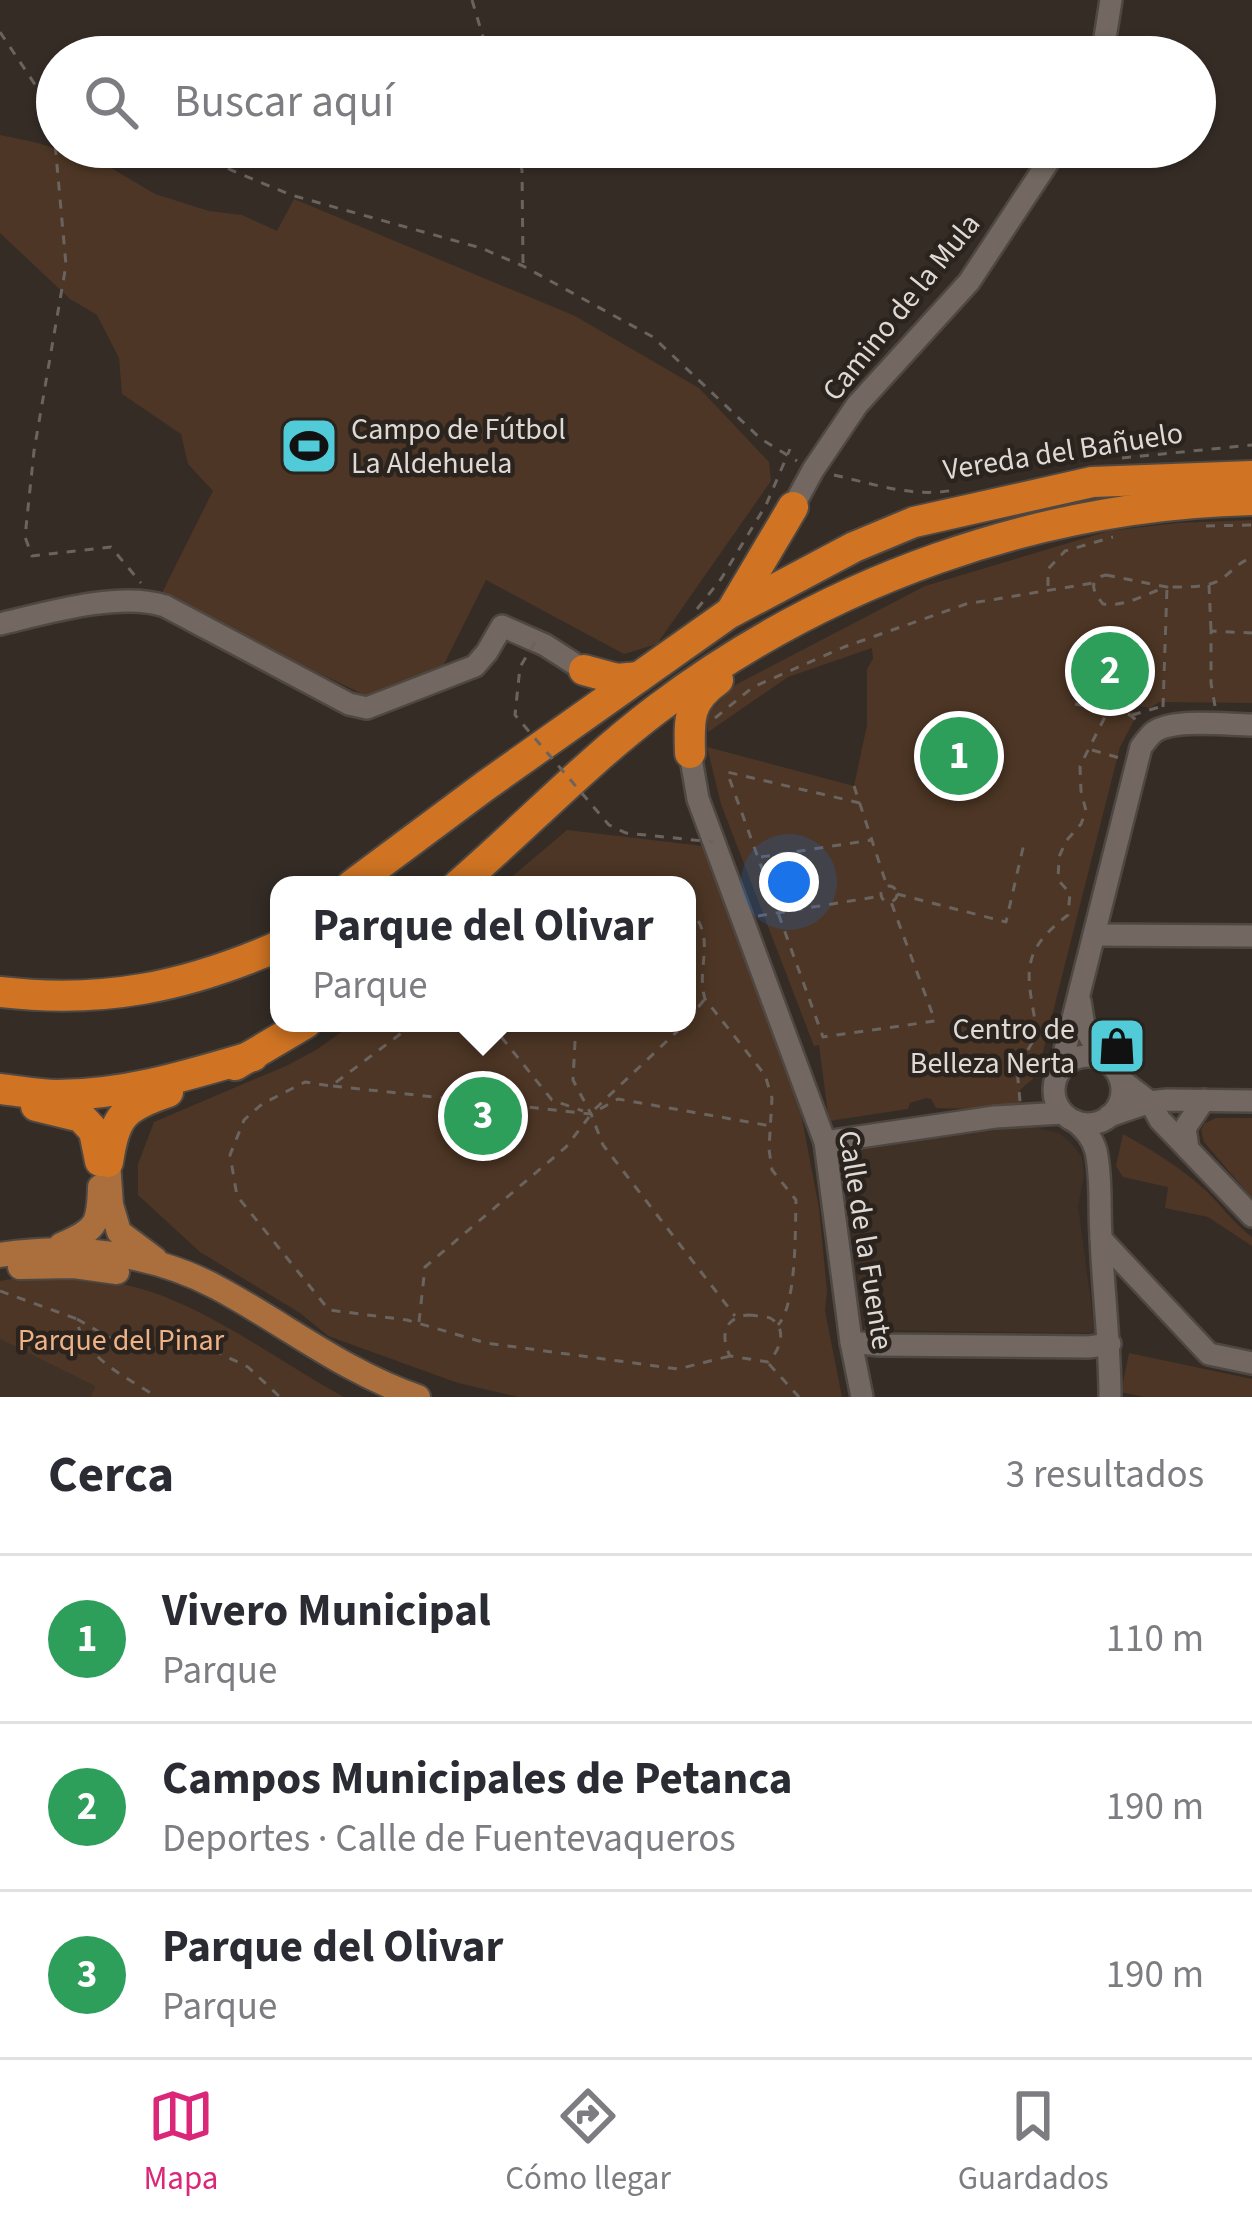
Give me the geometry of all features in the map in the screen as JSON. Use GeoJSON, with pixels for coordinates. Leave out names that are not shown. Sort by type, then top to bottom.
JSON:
{"type":"FeatureCollection","features":[{"type":"Feature","properties":{"kind":"highway"},"geometry":{"type":"LineString","coordinates":[[364,876],[728,614],[854,547],[914,522],[1092,482],[1252,476]]}},
{"type":"Feature","properties":{"kind":"highway"},"geometry":{"type":"LineString","coordinates":[[391,876],[704,654],[815,587],[976,520],[1158,481]]}},
{"type":"Feature","properties":{"kind":"highway"},"geometry":{"type":"LineString","coordinates":[[468,876],[656,710],[719,665],[908,568],[1004,536],[1096,514],[1252,500]]}},
{"type":"Feature","properties":{"kind":"highway"},"geometry":{"type":"LineString","coordinates":[[794,507],[786,547],[791,556],[806,560],[854,547]]}},
{"type":"Feature","properties":{"kind":"highway"},"geometry":{"type":"LineString","coordinates":[[728,614],[794,507]]}},
{"type":"Feature","properties":{"kind":"highway"},"geometry":{"type":"LineString","coordinates":[[690,753],[691,718],[699,695],[772,634]]}},
{"type":"Feature","properties":{"kind":"highway"},"geometry":{"type":"LineString","coordinates":[[584,670],[617,679],[639,677]]}},
{"type":"Feature","properties":{"kind":"highway"},"geometry":{"type":"LineString","coordinates":[[584,670],[592,686],[586,714]]}},
{"type":"Feature","properties":{"kind":"highway"},"geometry":{"type":"LineString","coordinates":[[579,777],[644,738],[677,744],[690,753]]}},
{"type":"Feature","properties":{"kind":"highway"},"geometry":{"type":"LineString","coordinates":[[119,994],[270,936]]}},
{"type":"Feature","properties":{"kind":"highway"},"geometry":{"type":"LineString","coordinates":[[0,992],[119,994],[191,979],[270,950]]}},
{"type":"Feature","properties":{"kind":"highway"},"geometry":{"type":"LineString","coordinates":[[104,1162],[112,1131],[138,1104],[205,1080],[292,1032]]}},
{"type":"Feature","properties":{"kind":"highway"},"geometry":{"type":"LineString","coordinates":[[0,1089],[54,1095],[100,1092],[154,1084],[253,1056]]}},
{"type":"Feature","properties":{"kind":"highway"},"geometry":{"type":"LineString","coordinates":[[0,1100],[81,1118],[94,1132],[104,1162]]}},
{"type":"Feature","properties":{"kind":"main road"},"geometry":{"type":"LineString","coordinates":[[52,1250],[90,1232],[99,1217],[104,1162]]}},
{"type":"Feature","properties":{"kind":"main road"},"geometry":{"type":"LineString","coordinates":[[104,1162],[118,1232],[162,1264]]}},
{"type":"Feature","properties":{"kind":"main road"},"geometry":{"type":"LineString","coordinates":[[0,1255],[79,1249],[162,1264],[213,1285],[341,1363],[418,1397]]}},
{"type":"Feature","properties":{"kind":"main road"},"geometry":{"type":"LineString","coordinates":[[0,1268],[74,1267],[158,1280],[206,1299],[374,1397]]}},
{"type":"Feature","properties":{"kind":"street"},"geometry":{"type":"LineString","coordinates":[[1105,36],[1111,0]]}},
{"type":"Feature","properties":{"kind":"street","name":"Camino de la Mula"},"geometry":{"type":"LineString","coordinates":[[794,507],[857,405],[969,282],[1044,168]]}},
{"type":"Feature","properties":{"kind":"street"},"geometry":{"type":"LineString","coordinates":[[0,624],[105,603],[147,600],[349,704],[367,708],[475,666],[502,626],[584,670]]}},
{"type":"Feature","properties":{"kind":"street"},"geometry":{"type":"LineString","coordinates":[[1110,1397],[1095,1149],[1088,1133],[1055,1099],[1054,1088],[1142,747],[1152,733],[1182,725],[1252,725]]}},
{"type":"Feature","properties":{"kind":"street","name":"Calle de la Fuente"},"geometry":{"type":"LineString","coordinates":[[690,753],[698,799],[825,1142],[862,1397]]}},
{"type":"Feature","properties":{"kind":"street"},"geometry":{"type":"LineString","coordinates":[[1094,935],[1252,937]]}},
{"type":"Feature","properties":{"kind":"street"},"geometry":{"type":"LineString","coordinates":[[1079,995],[1084,1026],[1102,1059],[1120,1079],[1122,1093],[1095,1149]]}},
{"type":"Feature","properties":{"kind":"street"},"geometry":{"type":"LineString","coordinates":[[1060,1070],[1075,1058],[1102,1059]]}},
{"type":"Feature","properties":{"kind":"street"},"geometry":{"type":"LineString","coordinates":[[1120,1079],[1150,1102],[1160,1120],[1252,1216]]}},
{"type":"Feature","properties":{"kind":"street"},"geometry":{"type":"LineString","coordinates":[[1188,1149],[1185,1129],[1204,1100]]}},
{"type":"Feature","properties":{"kind":"street"},"geometry":{"type":"LineString","coordinates":[[825,1142],[995,1117],[1069,1117],[1089,1123],[1150,1102],[1252,1101]]}},
{"type":"Feature","properties":{"kind":"street"},"geometry":{"type":"LineString","coordinates":[[1101,1239],[1209,1354],[1252,1363]]}},
{"type":"Feature","properties":{"kind":"street"},"geometry":{"type":"LineString","coordinates":[[851,1342],[1110,1344]]}},
{"type":"Feature","properties":{"kind":"path"},"geometry":{"type":"LineString","coordinates":[[472,0],[483,36]]}},
{"type":"Feature","properties":{"kind":"path"},"geometry":{"type":"LineString","coordinates":[[0,32],[36,84]]}},
{"type":"Feature","properties":{"kind":"path"},"geometry":{"type":"LineString","coordinates":[[59,168],[66,265],[34,451],[25,537],[32,556],[111,547],[149,593],[147,600]]}},
{"type":"Feature","properties":{"kind":"path","name":"Vereda del Bañuelo"},"geometry":{"type":"LineString","coordinates":[[227,168],[291,195],[481,248],[524,266],[652,337],[761,439],[813,470],[913,493],[969,487]]}},
{"type":"Feature","properties":{"kind":"path"},"geometry":{"type":"LineString","coordinates":[[520,168],[524,266]]}},
{"type":"Feature","properties":{"kind":"path","name":"Vereda del Bañuelo"},"geometry":{"type":"LineString","coordinates":[[1119,459],[1252,445]]}},
{"type":"Feature","properties":{"kind":"path"},"geometry":{"type":"LineString","coordinates":[[690,619],[766,506],[790,449]]}},
{"type":"Feature","properties":{"kind":"path"},"geometry":{"type":"LineString","coordinates":[[1193,526],[1252,525]]}},
{"type":"Feature","properties":{"kind":"path"},"geometry":{"type":"LineString","coordinates":[[1049,589],[1048,568],[1065,551],[1124,535]]}},
{"type":"Feature","properties":{"kind":"path"},"geometry":{"type":"LineString","coordinates":[[1167,586],[1115,605],[1102,604],[1093,593],[1093,583],[1106,574],[1167,586],[1217,582],[1240,561],[1252,558]]}},
{"type":"Feature","properties":{"kind":"path"},"geometry":{"type":"LineString","coordinates":[[712,720],[753,687],[844,647],[966,604],[1093,583]]}},
{"type":"Feature","properties":{"kind":"path"},"geometry":{"type":"LineString","coordinates":[[1209,583],[1211,683],[1218,725]]}},
{"type":"Feature","properties":{"kind":"path"},"geometry":{"type":"LineString","coordinates":[[1075,704],[1130,715],[1163,706],[1167,586]]}},
{"type":"Feature","properties":{"kind":"path"},"geometry":{"type":"LineString","coordinates":[[1211,632],[1252,633]]}},
{"type":"Feature","properties":{"kind":"path"},"geometry":{"type":"LineString","coordinates":[[535,642],[520,667],[515,715],[609,825],[626,832],[713,842]]}},
{"type":"Feature","properties":{"kind":"path"},"geometry":{"type":"LineString","coordinates":[[1022,1108],[1016,1070],[1037,1034],[1028,980],[1032,956],[1040,939],[1068,915],[1070,892],[1058,880],[1059,857],[1086,811],[1080,766],[1108,711]]}},
{"type":"Feature","properties":{"kind":"path"},"geometry":{"type":"LineString","coordinates":[[1130,715],[1152,733]]}},
{"type":"Feature","properties":{"kind":"path"},"geometry":{"type":"LineString","coordinates":[[1090,749],[1136,764]]}},
{"type":"Feature","properties":{"kind":"path"},"geometry":{"type":"LineString","coordinates":[[860,803],[727,772],[823,1037],[935,1021],[891,902]]}},
{"type":"Feature","properties":{"kind":"path"},"geometry":{"type":"LineString","coordinates":[[854,786],[887,886]]}},
{"type":"Feature","properties":{"kind":"path"},"geometry":{"type":"LineString","coordinates":[[891,902],[881,896],[887,886],[897,894],[1006,922],[1025,839]]}},
{"type":"Feature","properties":{"kind":"path"},"geometry":{"type":"LineString","coordinates":[[759,857],[872,840]]}},
{"type":"Feature","properties":{"kind":"path"},"geometry":{"type":"LineString","coordinates":[[891,902],[897,894]]}},
{"type":"Feature","properties":{"kind":"path"},"geometry":{"type":"LineString","coordinates":[[743,919],[881,896]]}},
{"type":"Feature","properties":{"kind":"path"},"geometry":{"type":"LineString","coordinates":[[696,916],[706,940],[702,991],[765,1075],[772,1098],[772,1170],[796,1200],[793,1272],[784,1318],[778,1325]]}},
{"type":"Feature","properties":{"kind":"path"},"geometry":{"type":"LineString","coordinates":[[696,1010],[705,999]]}},
{"type":"Feature","properties":{"kind":"path"},"geometry":{"type":"LineString","coordinates":[[331,1086],[404,1032]]}},
{"type":"Feature","properties":{"kind":"path"},"geometry":{"type":"LineString","coordinates":[[497,1032],[552,1100],[591,1114]]}},
{"type":"Feature","properties":{"kind":"path"},"geometry":{"type":"LineString","coordinates":[[576,1032],[573,1080],[603,1145],[736,1316],[769,1318],[778,1325],[778,1351],[768,1362]]}},
{"type":"Feature","properties":{"kind":"path"},"geometry":{"type":"LineString","coordinates":[[418,1323],[424,1267],[566,1147],[591,1114],[676,1032]]}},
{"type":"Feature","properties":{"kind":"path"},"geometry":{"type":"LineString","coordinates":[[772,1126],[618,1099],[591,1114],[305,1082],[262,1104],[244,1120],[230,1155],[237,1196],[328,1310],[418,1323],[486,1343],[678,1370],[730,1356],[768,1362],[799,1397]]}},
{"type":"Feature","properties":{"kind":"path"},"geometry":{"type":"LineString","coordinates":[[0,1291],[77,1319],[117,1342],[198,1343],[248,1366],[280,1397]]}},
{"type":"Feature","properties":{"kind":"path"},"geometry":{"type":"LineString","coordinates":[[730,1356],[724,1338],[736,1316]]}},
{"type":"Feature","properties":{"kind":"path"},"geometry":{"type":"LineString","coordinates":[[77,1319],[78,1330],[94,1354],[157,1397]]}},
{"type":"Feature","properties":{"kind":"shaded area"},"geometry":{"type":"Polygon","coordinates":[[[1029,1126],[1059,1133],[1082,1157],[1078,1206],[1095,1333],[864,1330],[844,1158],[855,1148],[1029,1126]]]}},
{"type":"Feature","properties":{"kind":"shaded area"},"geometry":{"type":"Polygon","coordinates":[[[0,1339],[96,1386],[91,1397],[0,1397],[0,1339]]]}},
{"type":"Feature","properties":{"kind":"green space"},"geometry":{"type":"Polygon","coordinates":[[[0,135],[36,143],[36,168],[111,168],[155,194],[209,211],[242,215],[277,231],[294,199],[575,316],[699,388],[769,462],[771,481],[657,644],[624,654],[486,580],[442,668],[371,698],[160,597],[213,491],[188,464],[181,434],[122,394],[119,358],[97,315],[70,299],[0,233],[0,135]]]}},
{"type":"Feature","properties":{"kind":"green space"},"geometry":{"type":"Polygon","coordinates":[[[1252,520],[1252,703],[1159,702],[1150,708],[1075,694],[1070,698],[1138,713],[1120,747],[1037,1075],[1020,1090],[1022,1110],[936,1108],[926,1098],[910,1103],[908,1109],[829,1121],[819,1045],[814,1046],[721,804],[707,747],[854,786],[867,725],[867,669],[872,648],[788,677],[708,732],[707,715],[735,685],[925,586],[1109,531],[1252,520]]]}},
{"type":"Feature","properties":{"kind":"green space"},"geometry":{"type":"Polygon","coordinates":[[[567,830],[703,846],[800,1108],[819,1208],[825,1311],[842,1397],[519,1397],[458,1383],[328,1336],[300,1313],[200,1252],[138,1195],[138,1164],[154,1122],[288,1065],[341,1032],[696,1032],[696,876],[513,876],[567,830]]]}},
{"type":"Feature","properties":{"kind":"green space"},"geometry":{"type":"Polygon","coordinates":[[[1216,1118],[1252,1118],[1252,1198],[1204,1142],[1201,1130],[1216,1118]]]}},
{"type":"Feature","properties":{"kind":"green space"},"geometry":{"type":"Polygon","coordinates":[[[1123,1134],[1194,1181],[1252,1237],[1252,1246],[1208,1217],[1165,1208],[1168,1187],[1123,1177],[1116,1166],[1123,1134]]]}},
{"type":"Feature","properties":{"kind":"green space","name":"Parque del Pinar"},"geometry":{"type":"Polygon","coordinates":[[[22,1277],[100,1281],[155,1293],[211,1318],[344,1397],[91,1397],[95,1386],[0,1339],[0,1281],[22,1277]]]}},
{"type":"Feature","properties":{"kind":"green space"},"geometry":{"type":"Polygon","coordinates":[[[1129,1353],[1252,1379],[1252,1397],[1144,1397],[1121,1392],[1129,1353]]]}},
{"type":"Feature","properties":{"kind":"place","name":"Campo de Fútbol La Aldehuela"},"geometry":{"type":"Point","coordinates":[309,446]}},
{"type":"Feature","properties":{"kind":"place","name":"Campos Municipales de Petanca"},"geometry":{"type":"Point","coordinates":[1110,671]}},
{"type":"Feature","properties":{"kind":"place","name":"Vivero Municipal"},"geometry":{"type":"Point","coordinates":[959,756]}},
{"type":"Feature","properties":{"kind":"place","name":"Centro de Belleza Nerta"},"geometry":{"type":"Point","coordinates":[1117,1046]}},
{"type":"Feature","properties":{"kind":"place","name":"Parque del Olivar"},"geometry":{"type":"Point","coordinates":[483,1116]}}]}
